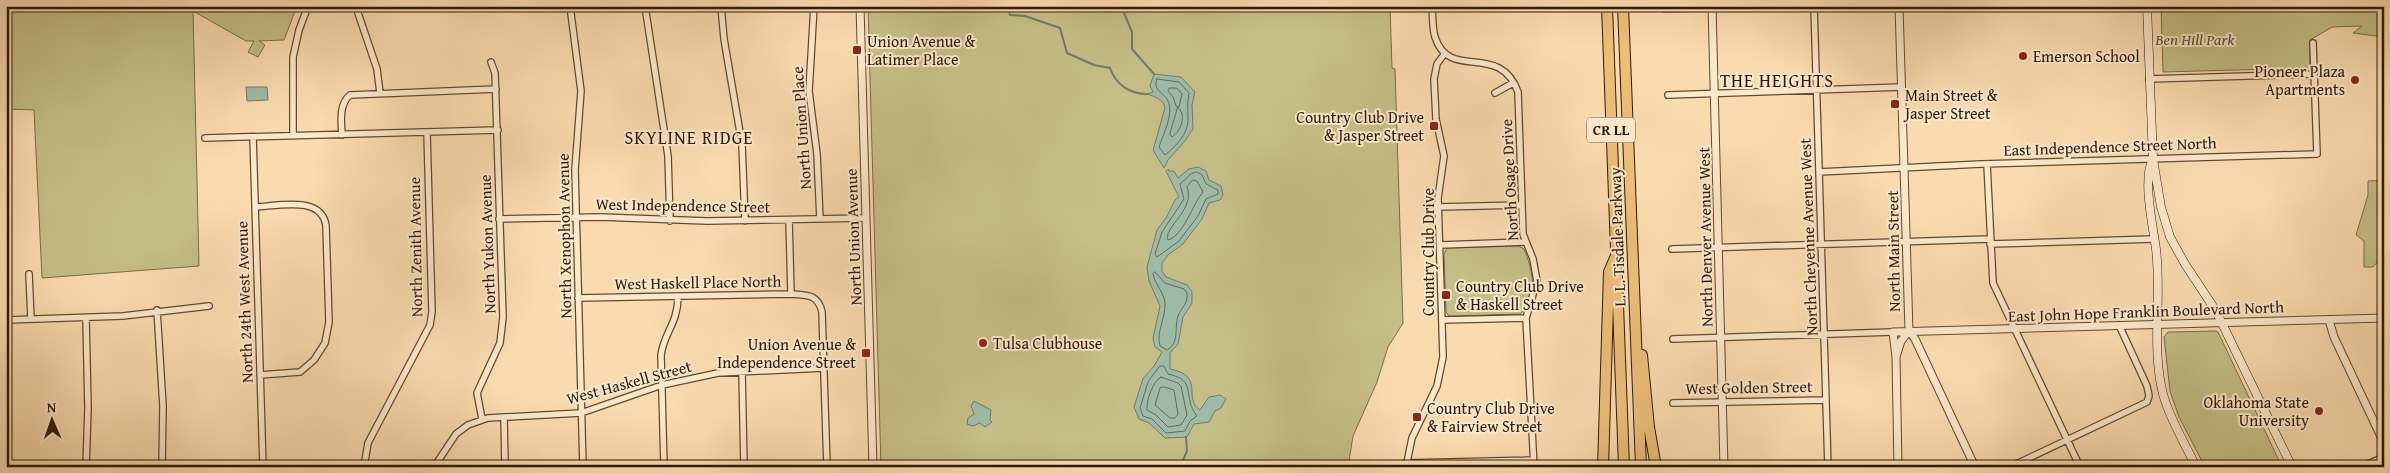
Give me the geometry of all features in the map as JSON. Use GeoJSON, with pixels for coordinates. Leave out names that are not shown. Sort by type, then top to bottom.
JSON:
{"type":"FeatureCollection","features":[{"type":"Feature","properties":{"kind":"highway","name":"L. L. Tisdale Parkway"},"geometry":{"type":"LineString","coordinates":[[1607,6],[1624,467]]}},
{"type":"Feature","properties":{"kind":"highway","name":"L. L. Tisdale Parkway"},"geometry":{"type":"LineString","coordinates":[[1623,6],[1641,467]]}},
{"type":"Feature","properties":{"kind":"highway"},"geometry":{"type":"LineString","coordinates":[[1603,467],[1609,272],[1616,255]]}},
{"type":"Feature","properties":{"kind":"highway"},"geometry":{"type":"LineString","coordinates":[[1634,287],[1649,427],[1656,467]]}},
{"type":"Feature","properties":{"kind":"main road"},"geometry":{"type":"LineString","coordinates":[[2147,6],[2153,159],[2161,207],[2170,237],[2185,264],[2212,302],[2292,467]]}},
{"type":"Feature","properties":{"kind":"main road"},"geometry":{"type":"LineString","coordinates":[[2153,159],[2149,167],[2159,372],[2163,394],[2172,419],[2196,467]]}},
{"type":"Feature","properties":{"kind":"street"},"geometry":{"type":"LineString","coordinates":[[294,136],[293,58],[299,30],[308,6]]}},
{"type":"Feature","properties":{"kind":"street","name":"North Xenophon Avenue"},"geometry":{"type":"LineString","coordinates":[[570,6],[581,91],[575,158],[583,467]]}},
{"type":"Feature","properties":{"kind":"street"},"geometry":{"type":"LineString","coordinates":[[645,6],[668,156],[670,221]]}},
{"type":"Feature","properties":{"kind":"street"},"geometry":{"type":"LineString","coordinates":[[721,6],[724,39],[742,144],[745,221]]}},
{"type":"Feature","properties":{"kind":"street","name":"North Union Place"},"geometry":{"type":"LineString","coordinates":[[814,6],[809,91],[817,154],[820,219]]}},
{"type":"Feature","properties":{"kind":"street","name":"North Union Avenue"},"geometry":{"type":"LineString","coordinates":[[860,6],[873,467]]}},
{"type":"Feature","properties":{"kind":"street"},"geometry":{"type":"LineString","coordinates":[[1432,6],[1435,38],[1445,53]]}},
{"type":"Feature","properties":{"kind":"street"},"geometry":{"type":"LineString","coordinates":[[1664,9],[1761,6]]}},
{"type":"Feature","properties":{"kind":"street","name":"North Cheyenne Avenue West"},"geometry":{"type":"LineString","coordinates":[[1814,6],[1828,467]]}},
{"type":"Feature","properties":{"kind":"street","name":"North Main Street"},"geometry":{"type":"LineString","coordinates":[[1899,6],[1909,331],[1915,338],[1975,467]]}},
{"type":"Feature","properties":{"kind":"street","name":"North Denver Avenue West"},"geometry":{"type":"LineString","coordinates":[[1712,7],[1724,467]]}},
{"type":"Feature","properties":{"kind":"street"},"geometry":{"type":"LineString","coordinates":[[358,13],[364,36],[376,63],[380,92]]}},
{"type":"Feature","properties":{"kind":"street"},"geometry":{"type":"LineString","coordinates":[[2150,79],[2314,74],[2313,43]]}},
{"type":"Feature","properties":{"kind":"street","name":"North Osage Drive"},"geometry":{"type":"LineString","coordinates":[[1445,53],[1461,61],[1492,64],[1510,76],[1519,101],[1524,242],[1532,259],[1537,281],[1526,318],[1532,460],[1534,467]]}},
{"type":"Feature","properties":{"kind":"street","name":"Country Club Drive"},"geometry":{"type":"LineString","coordinates":[[1406,465],[1412,438],[1433,396],[1440,376],[1443,357],[1438,207],[1444,156],[1435,111],[1434,74],[1437,64],[1445,53]]}},
{"type":"Feature","properties":{"kind":"street","name":"North Yukon Avenue"},"geometry":{"type":"LineString","coordinates":[[482,420],[477,394],[498,348],[502,326],[496,73],[491,62]]}},
{"type":"Feature","properties":{"kind":"street","name":"East Independence Street North"},"geometry":{"type":"LineString","coordinates":[[1905,168],[2317,154],[2314,74]]}},
{"type":"Feature","properties":{"kind":"street"},"geometry":{"type":"LineString","coordinates":[[1494,93],[1514,83]]}},
{"type":"Feature","properties":{"kind":"street"},"geometry":{"type":"LineString","coordinates":[[1668,94],[1902,87]]}},
{"type":"Feature","properties":{"kind":"street"},"geometry":{"type":"LineString","coordinates":[[342,134],[342,110],[347,98],[357,93],[496,88]]}},
{"type":"Feature","properties":{"kind":"street"},"geometry":{"type":"LineString","coordinates":[[205,138],[498,130]]}},
{"type":"Feature","properties":{"kind":"street","name":"North Zenith Avenue"},"geometry":{"type":"LineString","coordinates":[[364,467],[368,443],[430,324],[432,312],[426,132]]}},
{"type":"Feature","properties":{"kind":"street","name":"North 24th West Avenue"},"geometry":{"type":"LineString","coordinates":[[253,137],[263,467]]}},
{"type":"Feature","properties":{"kind":"street"},"geometry":{"type":"LineString","coordinates":[[1987,164],[1993,283],[2080,467]]}},
{"type":"Feature","properties":{"kind":"street"},"geometry":{"type":"LineString","coordinates":[[1819,172],[1905,168]]}},
{"type":"Feature","properties":{"kind":"street"},"geometry":{"type":"LineString","coordinates":[[1438,207],[1522,205]]}},
{"type":"Feature","properties":{"kind":"street"},"geometry":{"type":"LineString","coordinates":[[255,207],[310,206],[317,209],[325,219],[328,330],[320,353],[306,370],[296,374],[260,376]]}},
{"type":"Feature","properties":{"kind":"street","name":"West Independence Street"},"geometry":{"type":"LineString","coordinates":[[499,219],[576,217],[670,221],[745,221],[866,218]]}},
{"type":"Feature","properties":{"kind":"street"},"geometry":{"type":"LineString","coordinates":[[789,220],[791,294]]}},
{"type":"Feature","properties":{"kind":"street"},"geometry":{"type":"LineString","coordinates":[[1672,249],[1907,241],[1990,242],[2154,239]]}},
{"type":"Feature","properties":{"kind":"street"},"geometry":{"type":"LineString","coordinates":[[1440,245],[1524,242]]}},
{"type":"Feature","properties":{"kind":"street"},"geometry":{"type":"LineString","coordinates":[[29,274],[31,319]]}},
{"type":"Feature","properties":{"kind":"street","name":"West Haskell Place North"},"geometry":{"type":"LineString","coordinates":[[578,298],[791,294],[812,296],[818,300],[822,312],[824,368]]}},
{"type":"Feature","properties":{"kind":"street"},"geometry":{"type":"LineString","coordinates":[[664,467],[662,350],[676,318],[678,296]]}},
{"type":"Feature","properties":{"kind":"street"},"geometry":{"type":"LineString","coordinates":[[6,320],[123,316],[157,310],[209,306]]}},
{"type":"Feature","properties":{"kind":"street"},"geometry":{"type":"LineString","coordinates":[[157,310],[163,406],[162,467]]}},
{"type":"Feature","properties":{"kind":"street"},"geometry":{"type":"LineString","coordinates":[[86,318],[88,408],[86,467]]}},
{"type":"Feature","properties":{"kind":"street"},"geometry":{"type":"LineString","coordinates":[[1442,320],[1526,318]]}},
{"type":"Feature","properties":{"kind":"street","name":"East John Hope Franklin Boulevard North"},"geometry":{"type":"LineString","coordinates":[[1893,332],[2384,318]]}},
{"type":"Feature","properties":{"kind":"street"},"geometry":{"type":"LineString","coordinates":[[2329,320],[2334,337],[2384,443]]}},
{"type":"Feature","properties":{"kind":"street"},"geometry":{"type":"LineString","coordinates":[[2010,467],[2147,402],[2149,396],[2147,386],[2119,325]]}},
{"type":"Feature","properties":{"kind":"street"},"geometry":{"type":"LineString","coordinates":[[1896,357],[1900,341],[1909,331]]}},
{"type":"Feature","properties":{"kind":"street"},"geometry":{"type":"LineString","coordinates":[[1674,339],[1893,332],[1896,357],[1898,467]]}},
{"type":"Feature","properties":{"kind":"street"},"geometry":{"type":"LineString","coordinates":[[824,368],[827,467]]}},
{"type":"Feature","properties":{"kind":"street","name":"West Haskell Street"},"geometry":{"type":"LineString","coordinates":[[434,467],[453,438],[468,425],[482,420],[581,413],[662,385],[742,371],[824,368]]}},
{"type":"Feature","properties":{"kind":"street"},"geometry":{"type":"LineString","coordinates":[[742,371],[744,467]]}},
{"type":"Feature","properties":{"kind":"street","name":"West Golden Street"},"geometry":{"type":"LineString","coordinates":[[1673,403],[1826,400]]}},
{"type":"Feature","properties":{"kind":"street"},"geometry":{"type":"LineString","coordinates":[[6,406],[8,467]]}},
{"type":"Feature","properties":{"kind":"street"},"geometry":{"type":"LineString","coordinates":[[504,417],[505,467]]}},
{"type":"Feature","properties":{"kind":"street"},"geometry":{"type":"LineString","coordinates":[[2368,464],[2384,457]]}},
{"type":"Feature","properties":{"kind":"street"},"geometry":{"type":"LineString","coordinates":[[1406,465],[1488,464],[1532,460]]}},
{"type":"Feature","properties":{"kind":"green space"},"geometry":{"type":"Polygon","coordinates":[[[6,6],[297,6],[284,40],[259,41],[265,45],[258,57],[248,52],[254,41],[246,41],[193,11],[199,266],[42,278],[34,110],[6,109],[6,6]]]}},
{"type":"Feature","properties":{"kind":"green space"},"geometry":{"type":"Polygon","coordinates":[[[868,6],[1390,6],[1392,68],[1395,69],[1403,323],[1388,347],[1377,382],[1353,436],[1348,467],[881,467],[868,6]]]}},
{"type":"Feature","properties":{"kind":"green space","name":"Ben Hill Park"},"geometry":{"type":"Polygon","coordinates":[[[2161,6],[2384,6],[2384,37],[2353,33],[2362,26],[2332,27],[2310,40],[2310,68],[2163,72],[2161,6]]]}},
{"type":"Feature","properties":{"kind":"green space"},"geometry":{"type":"Polygon","coordinates":[[[2384,180],[2384,255],[2373,267],[2364,267],[2364,241],[2356,235],[2368,195],[2368,181],[2384,180]]]}},
{"type":"Feature","properties":{"kind":"green space"},"geometry":{"type":"Polygon","coordinates":[[[1519,246],[1524,249],[1532,274],[1530,300],[1520,314],[1449,316],[1446,312],[1444,254],[1447,248],[1519,246]]]}},
{"type":"Feature","properties":{"kind":"green space","name":"Oklahoma State University"},"geometry":{"type":"Polygon","coordinates":[[[2216,331],[2282,467],[2205,467],[2179,417],[2170,391],[2164,337],[2168,332],[2216,331]]]}},
{"type":"Feature","properties":{"kind":"water"},"geometry":{"type":"Polygon","coordinates":[[[1154,74],[1181,77],[1195,92],[1192,105],[1193,129],[1168,160],[1164,168],[1153,150],[1165,108],[1161,100],[1147,94],[1153,92],[1150,86],[1154,74]]]}},
{"type":"Feature","properties":{"kind":"water"},"geometry":{"type":"Polygon","coordinates":[[[246,87],[267,87],[268,100],[247,101],[246,87]]]}},
{"type":"Feature","properties":{"kind":"water"},"geometry":{"type":"Polygon","coordinates":[[[1198,167],[1206,171],[1209,180],[1221,186],[1223,195],[1220,200],[1209,203],[1202,219],[1183,244],[1168,255],[1162,263],[1162,271],[1166,277],[1187,285],[1192,292],[1192,303],[1183,317],[1178,344],[1170,353],[1170,369],[1181,372],[1191,382],[1193,400],[1200,410],[1209,397],[1220,395],[1226,399],[1221,408],[1215,411],[1209,422],[1194,424],[1187,437],[1165,438],[1149,423],[1139,419],[1134,407],[1143,379],[1154,366],[1162,352],[1155,347],[1153,338],[1160,306],[1149,281],[1147,267],[1157,230],[1166,218],[1175,200],[1179,197],[1166,171],[1168,169],[1169,171],[1174,171],[1178,178],[1189,169],[1198,167]]]}},
{"type":"Feature","properties":{"kind":"water"},"geometry":{"type":"Polygon","coordinates":[[[974,401],[991,410],[990,420],[992,422],[985,427],[980,423],[973,426],[967,424],[968,418],[974,414],[971,406],[974,401]]]}},
{"type":"Feature","properties":{"kind":"waterway"},"geometry":{"type":"LineString","coordinates":[[976,6],[1008,9],[1010,15],[1025,16],[1060,28],[1067,53],[1094,65],[1110,68],[1116,79],[1124,87],[1141,94],[1147,94]]}},
{"type":"Feature","properties":{"kind":"waterway"},"geometry":{"type":"LineString","coordinates":[[1119,6],[1132,32],[1132,49],[1154,74]]}},
{"type":"Feature","properties":{"kind":"waterway"},"geometry":{"type":"LineString","coordinates":[[1180,467],[1187,451],[1186,437]]}},
{"type":"Feature","properties":{"kind":"place","name":"Union Avenue & Latimer Place"},"geometry":{"type":"Point","coordinates":[857,50]}},
{"type":"Feature","properties":{"kind":"place","name":"Emerson School"},"geometry":{"type":"Point","coordinates":[2023,56]}},
{"type":"Feature","properties":{"kind":"place","name":"Pioneer Plaza Apartments"},"geometry":{"type":"Point","coordinates":[2355,80]}},
{"type":"Feature","properties":{"kind":"place","name":"Main Street & Jasper Street"},"geometry":{"type":"Point","coordinates":[1895,104]}},
{"type":"Feature","properties":{"kind":"place","name":"Country Club Drive & Jasper Street"},"geometry":{"type":"Point","coordinates":[1434,126]}},
{"type":"Feature","properties":{"kind":"place","name":"Country Club Drive & Haskell Street"},"geometry":{"type":"Point","coordinates":[1446,295]}},
{"type":"Feature","properties":{"kind":"place","name":"Tulsa Clubhouse"},"geometry":{"type":"Point","coordinates":[983,343]}},
{"type":"Feature","properties":{"kind":"place","name":"Union Avenue & Independence Street"},"geometry":{"type":"Point","coordinates":[866,353]}},
{"type":"Feature","properties":{"kind":"place","name":"Oklahoma State University"},"geometry":{"type":"Point","coordinates":[2319,411]}},
{"type":"Feature","properties":{"kind":"place","name":"Country Club Drive & Fairview Street"},"geometry":{"type":"Point","coordinates":[1417,417]}},
{"type":"Feature","properties":{"kind":"district","name":"THE HEIGHTS"},"geometry":{"type":"Point","coordinates":[1777,81]}},
{"type":"Feature","properties":{"kind":"district","name":"SKYLINE RIDGE"},"geometry":{"type":"Point","coordinates":[689,138]}}]}
